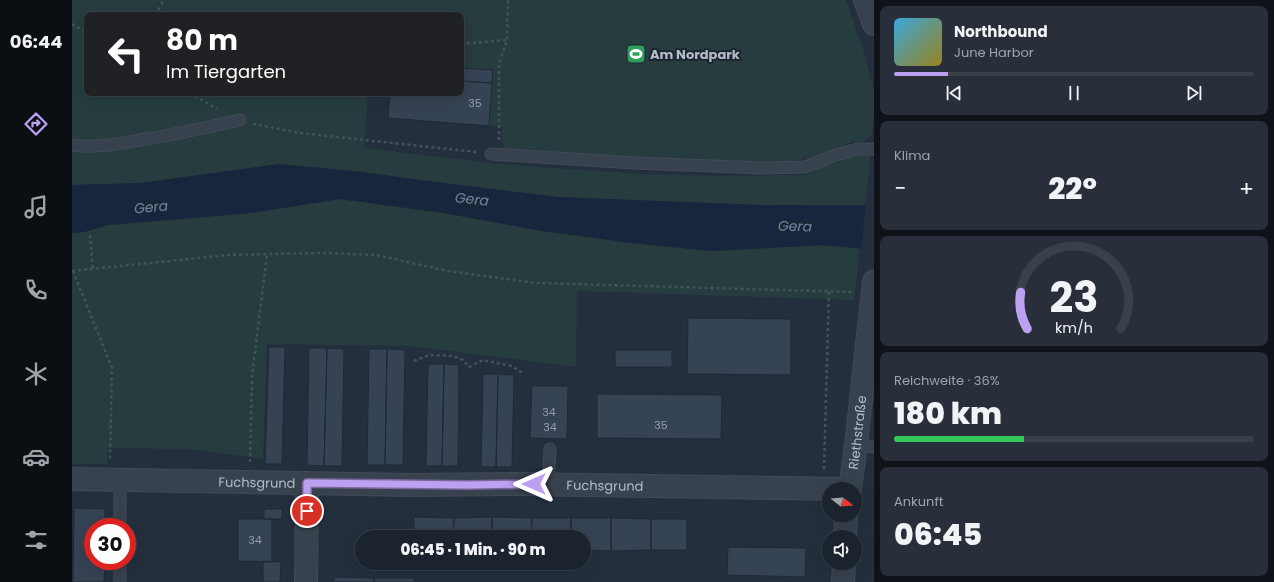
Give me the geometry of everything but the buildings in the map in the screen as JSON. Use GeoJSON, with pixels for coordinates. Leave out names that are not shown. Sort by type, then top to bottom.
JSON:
{"type":"FeatureCollection","features":[{"type":"Feature","properties":{"kind":"street"},"geometry":{"type":"LineString","coordinates":[[865,0],[874,24]]}},
{"type":"Feature","properties":{"kind":"street","name":"Riethstraße"},"geometry":{"type":"LineString","coordinates":[[852,482],[865,446],[874,287]]}},
{"type":"Feature","properties":{"kind":"street","name":"Fuchsgrund"},"geometry":{"type":"LineString","coordinates":[[72,479],[451,485],[548,484],[822,489]]}},
{"type":"Feature","properties":{"kind":"street"},"geometry":{"type":"LineString","coordinates":[[306,582],[307,483]]}},
{"type":"Feature","properties":{"kind":"street"},"geometry":{"type":"LineString","coordinates":[[843,582],[844,570]]}},
{"type":"Feature","properties":{"kind":"lane"},"geometry":{"type":"LineString","coordinates":[[72,145],[84,147],[135,141],[240,120]]}},
{"type":"Feature","properties":{"kind":"lane"},"geometry":{"type":"LineString","coordinates":[[495,154],[635,163],[763,168],[805,167],[834,155],[852,150],[874,150]]}},
{"type":"Feature","properties":{"kind":"lane"},"geometry":{"type":"LineString","coordinates":[[548,484],[550,449]]}},
{"type":"Feature","properties":{"kind":"lane"},"geometry":{"type":"LineString","coordinates":[[115,480],[119,518]]}},
{"type":"Feature","properties":{"kind":"lane"},"geometry":{"type":"LineString","coordinates":[[120,570],[120,582]]}},
{"type":"Feature","properties":{"kind":"path"},"geometry":{"type":"LineString","coordinates":[[158,12],[164,0]]}},
{"type":"Feature","properties":{"kind":"path"},"geometry":{"type":"LineString","coordinates":[[196,96],[240,120],[260,126],[300,133],[495,154],[499,63],[507,40],[508,0]]}},
{"type":"Feature","properties":{"kind":"path"},"geometry":{"type":"LineString","coordinates":[[72,24],[84,31]]}},
{"type":"Feature","properties":{"kind":"path"},"geometry":{"type":"LineString","coordinates":[[464,44],[507,40]]}},
{"type":"Feature","properties":{"kind":"path"},"geometry":{"type":"LineString","coordinates":[[90,235],[93,269]]}},
{"type":"Feature","properties":{"kind":"path"},"geometry":{"type":"LineString","coordinates":[[115,480],[112,368],[73,271],[227,255],[323,253],[376,255],[448,271],[536,283],[829,291],[874,287]]}},
{"type":"Feature","properties":{"kind":"path"},"geometry":{"type":"LineString","coordinates":[[250,482],[252,376],[267,255]]}},
{"type":"Feature","properties":{"kind":"path"},"geometry":{"type":"LineString","coordinates":[[824,482],[829,291]]}},
{"type":"Feature","properties":{"kind":"path"},"geometry":{"type":"LineString","coordinates":[[414,361],[429,355],[453,356],[463,360],[468,367],[483,360],[511,366],[523,373]]}},
{"type":"Feature","properties":{"kind":"green space"},"geometry":{"type":"Polygon","coordinates":[[[72,0],[846,0],[865,55],[874,90],[872,134],[864,142],[852,142],[810,158],[791,161],[702,162],[505,149],[502,141],[502,127],[388,118],[390,96],[464,96],[464,12],[84,12],[84,96],[368,96],[364,148],[508,165],[643,174],[725,176],[804,175],[830,163],[863,153],[871,157],[865,205],[759,205],[557,197],[362,172],[279,164],[141,183],[72,185],[72,0]]]}},
{"type":"Feature","properties":{"kind":"green space"},"geometry":{"type":"Polygon","coordinates":[[[340,199],[444,213],[543,231],[632,243],[711,251],[823,245],[860,248],[854,300],[577,291],[576,367],[408,346],[267,344],[263,459],[189,449],[107,448],[108,464],[72,464],[72,233],[84,232],[108,225],[251,213],[340,199]]]}},
{"type":"Feature","properties":{"kind":"water","name":"Gera"},"geometry":{"type":"Polygon","coordinates":[[[279,164],[362,172],[557,197],[759,205],[874,206],[874,250],[823,245],[711,251],[632,243],[543,231],[444,213],[340,199],[251,213],[108,225],[84,232],[72,233],[72,185],[141,183],[279,164]]]}},
{"type":"Feature","properties":{"kind":"pier"},"geometry":{"type":"Polygon","coordinates":[[[866,203],[874,204],[874,252],[861,250],[866,203]]]}},
{"type":"Feature","properties":{"kind":"place","name":"Am Nordpark"},"geometry":{"type":"Point","coordinates":[636,54]}},
{"type":"Feature","properties":{"kind":"route"},"geometry":{"type":"LineString","coordinates":[[307,511],[307,483],[467,485],[534,484]]}}]}
